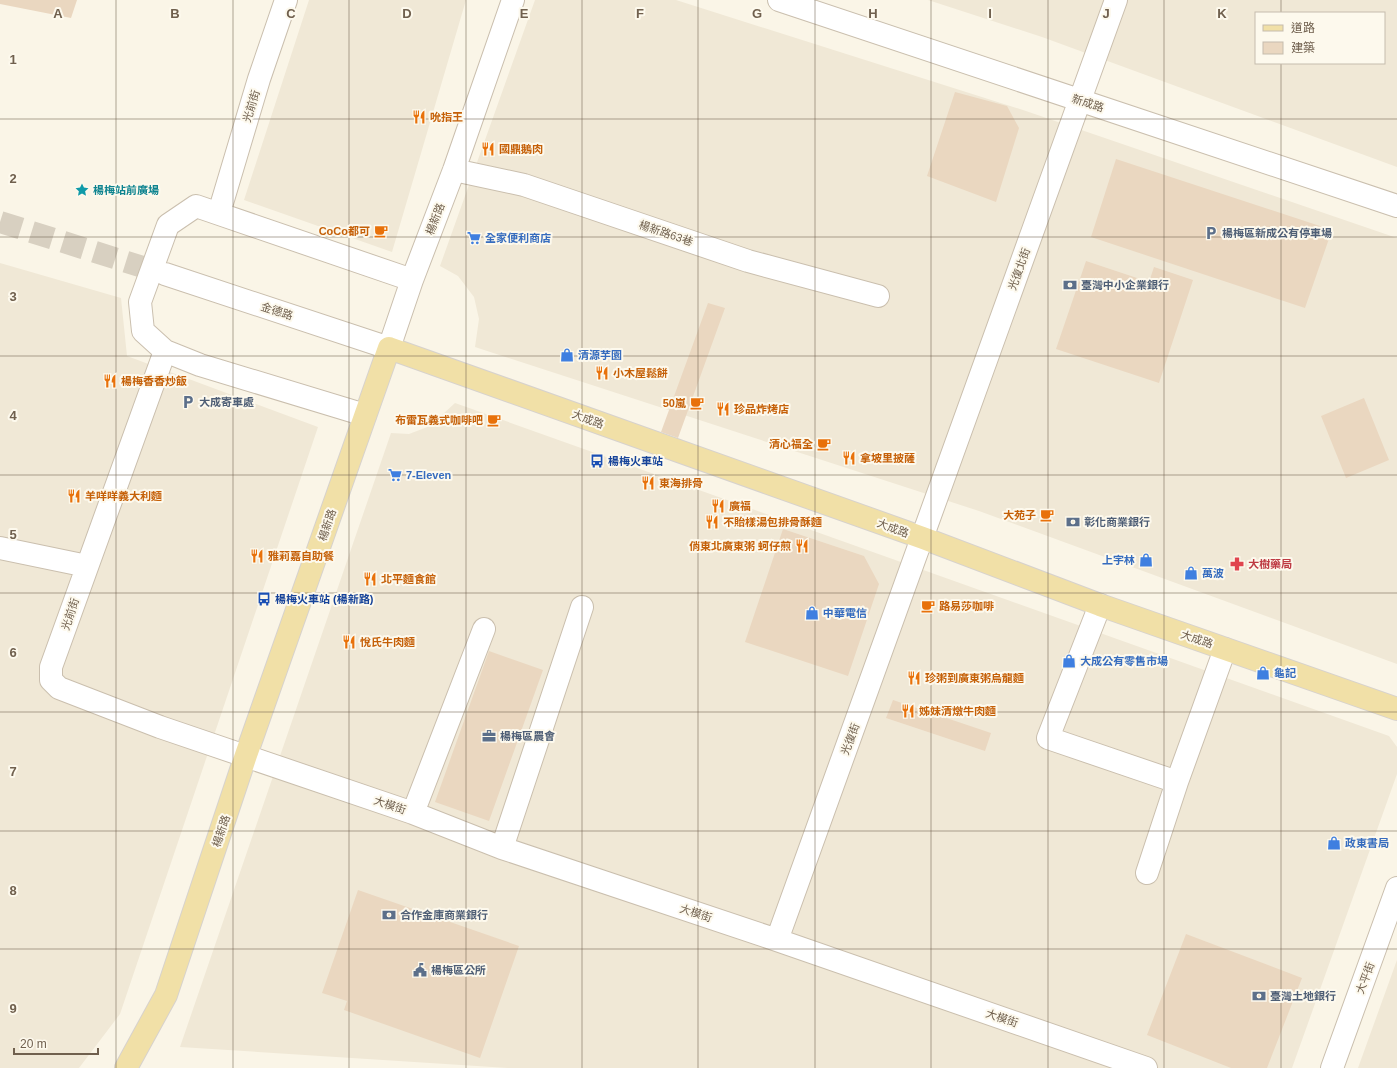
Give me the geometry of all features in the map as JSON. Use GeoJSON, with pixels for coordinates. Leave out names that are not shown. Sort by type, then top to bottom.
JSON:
{"type":"FeatureCollection","features":[{"type":"Feature","properties":{"kind":"main road","name":"大成路"},"geometry":{"type":"LineString","coordinates":[[389,348],[923,538],[1100,605],[1397,709]]}},
{"type":"Feature","properties":{"kind":"main road","name":"楊新路"},"geometry":{"type":"LineString","coordinates":[[126,1068],[166,995],[246,755],[389,348]]}},
{"type":"Feature","properties":{"kind":"street","name":"光前街"},"geometry":{"type":"LineString","coordinates":[[219,213],[259,79],[286,0]]}},
{"type":"Feature","properties":{"kind":"street","name":"楊新路"},"geometry":{"type":"LineString","coordinates":[[389,348],[412,280],[454,170],[513,0]]}},
{"type":"Feature","properties":{"kind":"street","name":"新成路"},"geometry":{"type":"LineString","coordinates":[[779,0],[1397,206]]}},
{"type":"Feature","properties":{"kind":"street","name":"光復北街"},"geometry":{"type":"LineString","coordinates":[[923,538],[1116,0]]}},
{"type":"Feature","properties":{"kind":"street","name":"楊新路63巷"},"geometry":{"type":"LineString","coordinates":[[454,170],[524,185],[748,261],[878,296]]}},
{"type":"Feature","properties":{"kind":"street"},"geometry":{"type":"LineString","coordinates":[[365,415],[200,365],[165,351],[143,331],[140,302],[168,225],[196,206],[412,280]]}},
{"type":"Feature","properties":{"kind":"street","name":"金德路"},"geometry":{"type":"LineString","coordinates":[[165,274],[389,348]]}},
{"type":"Feature","properties":{"kind":"street","name":"光前街"},"geometry":{"type":"LineString","coordinates":[[165,351],[51,667],[51,680],[59,688],[78,696],[160,727],[246,755]]}},
{"type":"Feature","properties":{"kind":"street","name":"光復街"},"geometry":{"type":"LineString","coordinates":[[777,940],[923,538]]}},
{"type":"Feature","properties":{"kind":"street"},"geometry":{"type":"LineString","coordinates":[[0,548],[87,566]]}},
{"type":"Feature","properties":{"kind":"street"},"geometry":{"type":"LineString","coordinates":[[1100,605],[1048,738],[1177,782]]}},
{"type":"Feature","properties":{"kind":"street"},"geometry":{"type":"LineString","coordinates":[[502,848],[582,607]]}},
{"type":"Feature","properties":{"kind":"street"},"geometry":{"type":"LineString","coordinates":[[413,813],[484,629]]}},
{"type":"Feature","properties":{"kind":"street"},"geometry":{"type":"LineString","coordinates":[[1147,873],[1177,782],[1225,649]]}},
{"type":"Feature","properties":{"kind":"street","name":"大模街"},"geometry":{"type":"LineString","coordinates":[[246,755],[413,813],[502,848],[777,940],[1146,1068]]}},
{"type":"Feature","properties":{"kind":"street","name":"大平街"},"geometry":{"type":"LineString","coordinates":[[1332,1068],[1397,888]]}},
{"type":"Feature","properties":{"kind":"shaded area"},"geometry":{"type":"Polygon","coordinates":[[[309,0],[466,0],[392,252],[244,200],[309,0]]]}},
{"type":"Feature","properties":{"kind":"shaded area"},"geometry":{"type":"Polygon","coordinates":[[[535,0],[676,0],[1023,110],[1397,238],[1397,664],[979,511],[475,347],[479,319],[474,297],[458,276],[440,266],[535,0]]]}},
{"type":"Feature","properties":{"kind":"shaded area"},"geometry":{"type":"Polygon","coordinates":[[[928,0],[1397,0],[1397,167],[1042,37],[928,0]]]}},
{"type":"Feature","properties":{"kind":"shaded area"},"geometry":{"type":"Polygon","coordinates":[[[0,263],[121,298],[127,356],[318,427],[120,1014],[79,1068],[0,1068],[0,263]]]}},
{"type":"Feature","properties":{"kind":"shaded area"},"geometry":{"type":"Polygon","coordinates":[[[455,403],[1389,736],[1397,747],[1397,774],[1292,1068],[508,1068],[180,1047],[391,433],[409,434],[430,426],[455,403]]]}},
{"type":"Feature","properties":{"kind":"shaded area"},"geometry":{"type":"Polygon","coordinates":[[[1397,960],[1397,1068],[1358,1068],[1397,960]]]}},
{"type":"Feature","properties":{"kind":"building"},"geometry":{"type":"Polygon","coordinates":[[[0,0],[77,0],[71,18],[0,4],[0,0]]]}},
{"type":"Feature","properties":{"kind":"building"},"geometry":{"type":"Polygon","coordinates":[[[955,92],[1007,106],[1019,128],[996,202],[927,176],[955,92]]]}},
{"type":"Feature","properties":{"kind":"building","name":"楊梅區新成公有停車場"},"geometry":{"type":"Polygon","coordinates":[[[1116,159],[1332,230],[1305,308],[1091,237],[1116,159]]]}},
{"type":"Feature","properties":{"kind":"building"},"geometry":{"type":"Polygon","coordinates":[[[1086,261],[1149,282],[1154,267],[1193,280],[1159,383],[1056,349],[1086,261]]]}},
{"type":"Feature","properties":{"kind":"building"},"geometry":{"type":"Polygon","coordinates":[[[708,303],[725,308],[678,438],[661,432],[708,303]]]}},
{"type":"Feature","properties":{"kind":"building"},"geometry":{"type":"Polygon","coordinates":[[[1364,398],[1389,460],[1346,478],[1321,416],[1364,398]]]}},
{"type":"Feature","properties":{"kind":"building","name":"中華電信"},"geometry":{"type":"Polygon","coordinates":[[[783,529],[864,556],[879,584],[848,676],[745,642],[783,529]]]}},
{"type":"Feature","properties":{"kind":"building","name":"楊梅區農會"},"geometry":{"type":"Polygon","coordinates":[[[489,651],[543,670],[489,821],[435,802],[489,651]]]}},
{"type":"Feature","properties":{"kind":"building"},"geometry":{"type":"Polygon","coordinates":[[[893,700],[991,733],[985,751],[886,718],[893,700]]]}},
{"type":"Feature","properties":{"kind":"building","name":"楊梅區公所"},"geometry":{"type":"Polygon","coordinates":[[[358,890],[519,946],[480,1058],[344,1010],[347,1001],[322,993],[358,890]]]}},
{"type":"Feature","properties":{"kind":"building"},"geometry":{"type":"Polygon","coordinates":[[[1186,934],[1302,978],[1267,1068],[1231,1068],[1147,1035],[1186,934]]]}},
{"type":"Feature","properties":{"kind":"tunnel"},"geometry":{"type":"LineString","coordinates":[[0,222],[165,274]]}},
{"type":"Feature","properties":{"kind":"place","name":"吮指王"},"geometry":{"type":"Point","coordinates":[419,117]}},
{"type":"Feature","properties":{"kind":"place","name":"國鼎鵝肉"},"geometry":{"type":"Point","coordinates":[488,149]}},
{"type":"Feature","properties":{"kind":"place","name":"楊梅站前廣場"},"geometry":{"type":"Point","coordinates":[82,190]}},
{"type":"Feature","properties":{"kind":"place","name":"CoCo都可"},"geometry":{"type":"Point","coordinates":[381,231]}},
{"type":"Feature","properties":{"kind":"place","name":"楊梅區新成公有停車場"},"geometry":{"type":"Point","coordinates":[1211,233]}},
{"type":"Feature","properties":{"kind":"place","name":"全家便利商店"},"geometry":{"type":"Point","coordinates":[474,238]}},
{"type":"Feature","properties":{"kind":"place","name":"臺灣中小企業銀行"},"geometry":{"type":"Point","coordinates":[1070,285]}},
{"type":"Feature","properties":{"kind":"place","name":"清源芋園"},"geometry":{"type":"Point","coordinates":[567,355]}},
{"type":"Feature","properties":{"kind":"place","name":"小木屋鬆餅"},"geometry":{"type":"Point","coordinates":[602,373]}},
{"type":"Feature","properties":{"kind":"place","name":"楊梅香香炒飯"},"geometry":{"type":"Point","coordinates":[110,381]}},
{"type":"Feature","properties":{"kind":"place","name":"大成寄車處"},"geometry":{"type":"Point","coordinates":[188,402]}},
{"type":"Feature","properties":{"kind":"place","name":"50嵐"},"geometry":{"type":"Point","coordinates":[697,403]}},
{"type":"Feature","properties":{"kind":"place","name":"珍品炸烤店"},"geometry":{"type":"Point","coordinates":[723,409]}},
{"type":"Feature","properties":{"kind":"place","name":"布雷瓦義式咖啡吧"},"geometry":{"type":"Point","coordinates":[494,420]}},
{"type":"Feature","properties":{"kind":"place","name":"清心福全"},"geometry":{"type":"Point","coordinates":[824,444]}},
{"type":"Feature","properties":{"kind":"place","name":"拿坡里披薩"},"geometry":{"type":"Point","coordinates":[849,458]}},
{"type":"Feature","properties":{"kind":"place","name":"楊梅火車站"},"geometry":{"type":"Point","coordinates":[597,461]}},
{"type":"Feature","properties":{"kind":"place","name":"7-Eleven"},"geometry":{"type":"Point","coordinates":[395,475]}},
{"type":"Feature","properties":{"kind":"place","name":"東海排骨"},"geometry":{"type":"Point","coordinates":[648,483]}},
{"type":"Feature","properties":{"kind":"place","name":"羊咩咩義大利麵"},"geometry":{"type":"Point","coordinates":[74,496]}},
{"type":"Feature","properties":{"kind":"place","name":"廣福"},"geometry":{"type":"Point","coordinates":[718,506]}},
{"type":"Feature","properties":{"kind":"place","name":"大苑子"},"geometry":{"type":"Point","coordinates":[1047,515]}},
{"type":"Feature","properties":{"kind":"place","name":"不貽樣湯包排骨酥麵"},"geometry":{"type":"Point","coordinates":[712,522]}},
{"type":"Feature","properties":{"kind":"place","name":"彰化商業銀行"},"geometry":{"type":"Point","coordinates":[1073,522]}},
{"type":"Feature","properties":{"kind":"place","name":"俏東北廣東粥 蚵仔煎"},"geometry":{"type":"Point","coordinates":[802,546]}},
{"type":"Feature","properties":{"kind":"place","name":"雅莉嘉自助餐"},"geometry":{"type":"Point","coordinates":[257,556]}},
{"type":"Feature","properties":{"kind":"place","name":"上宇林"},"geometry":{"type":"Point","coordinates":[1146,560]}},
{"type":"Feature","properties":{"kind":"place","name":"大樹藥局"},"geometry":{"type":"Point","coordinates":[1237,564]}},
{"type":"Feature","properties":{"kind":"place","name":"萬波"},"geometry":{"type":"Point","coordinates":[1191,573]}},
{"type":"Feature","properties":{"kind":"place","name":"北平麵食館"},"geometry":{"type":"Point","coordinates":[370,579]}},
{"type":"Feature","properties":{"kind":"place","name":"楊梅火車站 (楊新路)"},"geometry":{"type":"Point","coordinates":[264,599]}},
{"type":"Feature","properties":{"kind":"place","name":"路易莎咖啡"},"geometry":{"type":"Point","coordinates":[928,606]}},
{"type":"Feature","properties":{"kind":"place","name":"中華電信"},"geometry":{"type":"Point","coordinates":[812,613]}},
{"type":"Feature","properties":{"kind":"place","name":"悅氏牛肉麵"},"geometry":{"type":"Point","coordinates":[349,642]}},
{"type":"Feature","properties":{"kind":"place","name":"大成公有零售市場"},"geometry":{"type":"Point","coordinates":[1069,661]}},
{"type":"Feature","properties":{"kind":"place","name":"龜記"},"geometry":{"type":"Point","coordinates":[1263,673]}},
{"type":"Feature","properties":{"kind":"place","name":"珍粥到廣東粥烏龍麵"},"geometry":{"type":"Point","coordinates":[914,678]}},
{"type":"Feature","properties":{"kind":"place","name":"姊妹清燉牛肉麵"},"geometry":{"type":"Point","coordinates":[908,711]}},
{"type":"Feature","properties":{"kind":"place","name":"楊梅區農會"},"geometry":{"type":"Point","coordinates":[489,736]}},
{"type":"Feature","properties":{"kind":"place","name":"政東書局"},"geometry":{"type":"Point","coordinates":[1334,843]}},
{"type":"Feature","properties":{"kind":"place","name":"合作金庫商業銀行"},"geometry":{"type":"Point","coordinates":[389,915]}},
{"type":"Feature","properties":{"kind":"place","name":"楊梅區公所"},"geometry":{"type":"Point","coordinates":[420,970]}},
{"type":"Feature","properties":{"kind":"place","name":"臺灣土地銀行"},"geometry":{"type":"Point","coordinates":[1259,996]}}]}
